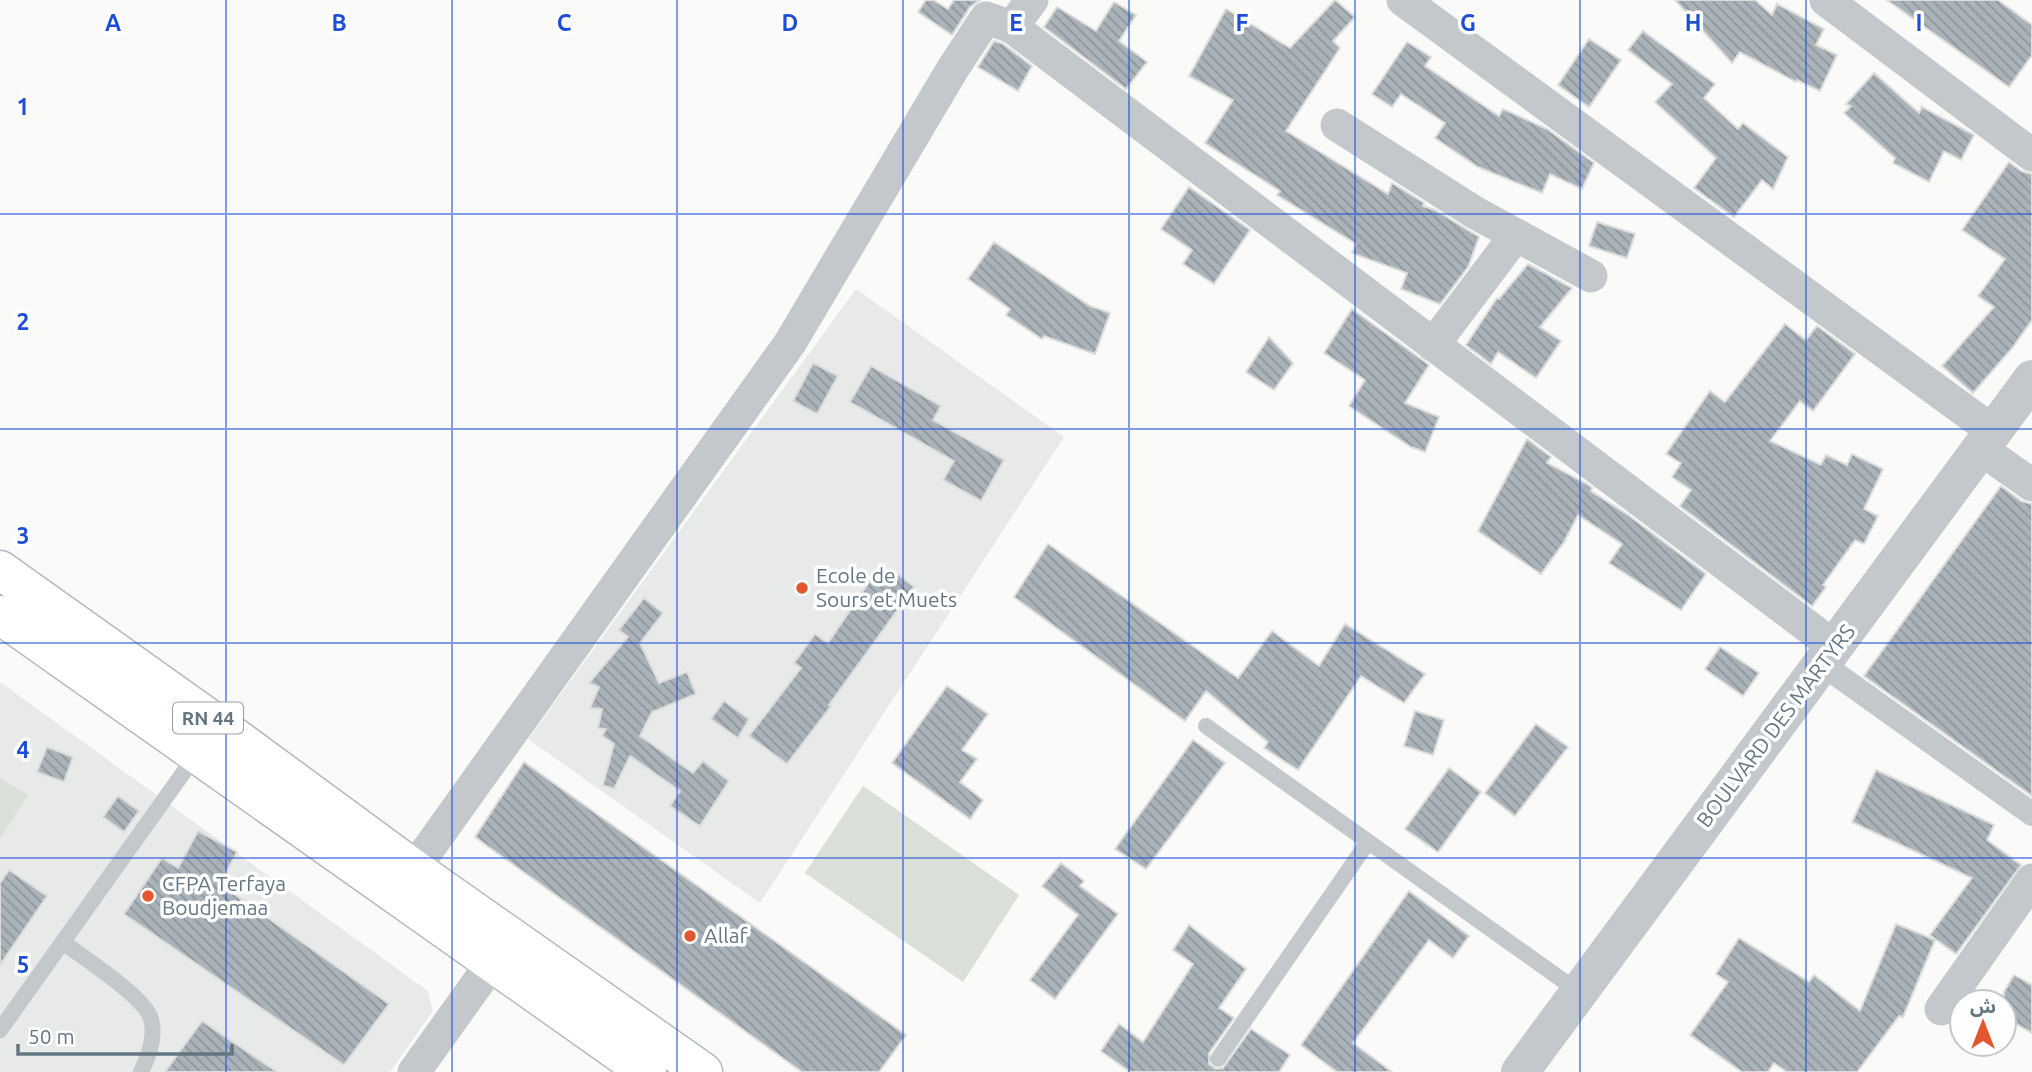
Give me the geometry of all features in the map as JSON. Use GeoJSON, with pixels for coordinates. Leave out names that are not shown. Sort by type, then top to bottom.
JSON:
{"type":"FeatureCollection","features":[{"type":"Feature","properties":{"kind":"main road","name":"RN 44"},"geometry":{"type":"LineString","coordinates":[[0,570],[222,728],[403,880],[492,963],[623,1065]]}},
{"type":"Feature","properties":{"kind":"main road","name":"RN 44"},"geometry":{"type":"LineString","coordinates":[[0,615],[196,755],[403,880],[703,1072]]}},
{"type":"Feature","properties":{"kind":"street"},"geometry":{"type":"LineString","coordinates":[[1012,27],[1032,0]]}},
{"type":"Feature","properties":{"kind":"street"},"geometry":{"type":"LineString","coordinates":[[1404,0],[1987,440],[2032,485]]}},
{"type":"Feature","properties":{"kind":"street"},"geometry":{"type":"LineString","coordinates":[[1826,0],[2032,154]]}},
{"type":"Feature","properties":{"kind":"street"},"geometry":{"type":"LineString","coordinates":[[403,880],[790,343],[952,70],[986,18],[1012,27],[1433,345],[2032,814]]}},
{"type":"Feature","properties":{"kind":"street"},"geometry":{"type":"LineString","coordinates":[[1337,125],[1474,212],[1591,276]]}},
{"type":"Feature","properties":{"kind":"street"},"geometry":{"type":"LineString","coordinates":[[1433,345],[1516,235]]}},
{"type":"Feature","properties":{"kind":"street","name":"BOULVARD DES MARTYRS"},"geometry":{"type":"LineString","coordinates":[[1520,1072],[2032,379]]}},
{"type":"Feature","properties":{"kind":"street"},"geometry":{"type":"LineString","coordinates":[[1941,1009],[2032,880]]}},
{"type":"Feature","properties":{"kind":"street"},"geometry":{"type":"LineString","coordinates":[[414,1072],[492,963]]}},
{"type":"Feature","properties":{"kind":"lane"},"geometry":{"type":"LineString","coordinates":[[1206,726],[1579,992]]}},
{"type":"Feature","properties":{"kind":"lane"},"geometry":{"type":"LineString","coordinates":[[0,1030],[196,755]]}},
{"type":"Feature","properties":{"kind":"lane"},"geometry":{"type":"LineString","coordinates":[[1218,1059],[1368,842]]}},
{"type":"Feature","properties":{"kind":"lane"},"geometry":{"type":"LineString","coordinates":[[64,943],[139,999],[151,1017],[149,1056],[141,1072]]}},
{"type":"Feature","properties":{"kind":"shaded area","name":"Ecole de Sours et Muets"},"geometry":{"type":"Polygon","coordinates":[[[856,289],[1064,437],[760,903],[528,739],[856,289]]]}},
{"type":"Feature","properties":{"kind":"shaded area","name":"CFPA Terfaya Boudjemaa"},"geometry":{"type":"Polygon","coordinates":[[[0,682],[428,991],[433,1011],[390,1072],[0,1072],[0,682]]]}},
{"type":"Feature","properties":{"kind":"shaded area"},"geometry":{"type":"Polygon","coordinates":[[[0,778],[28,795],[0,839],[0,778]]]}},
{"type":"Feature","properties":{"kind":"shaded area"},"geometry":{"type":"Polygon","coordinates":[[[863,786],[1019,895],[963,982],[805,873],[863,786]]]}},
{"type":"Feature","properties":{"kind":"building"},"geometry":{"type":"Polygon","coordinates":[[[926,0],[933,0],[948,9],[954,0],[980,0],[970,7],[952,35],[918,12],[926,0]]]}},
{"type":"Feature","properties":{"kind":"building"},"geometry":{"type":"Polygon","coordinates":[[[1335,0],[1355,17],[1333,41],[1340,48],[1286,131],[1388,194],[1392,183],[1424,203],[1423,206],[1435,210],[1479,237],[1468,267],[1440,304],[1401,289],[1407,273],[1352,253],[1356,244],[1277,195],[1280,191],[1205,143],[1233,100],[1189,76],[1226,9],[1290,48],[1335,0]]]}},
{"type":"Feature","properties":{"kind":"building"},"geometry":{"type":"Polygon","coordinates":[[[1675,0],[1755,0],[1772,15],[1777,4],[1824,29],[1816,45],[1837,55],[1820,91],[1797,80],[1796,82],[1740,52],[1732,63],[1675,0]]]}},
{"type":"Feature","properties":{"kind":"building"},"geometry":{"type":"Polygon","coordinates":[[[1887,0],[1998,0],[2032,25],[2032,55],[2009,87],[1887,0]]]}},
{"type":"Feature","properties":{"kind":"building"},"geometry":{"type":"Polygon","coordinates":[[[1114,2],[1136,15],[1119,41],[1147,62],[1126,89],[1044,27],[1057,7],[1096,31],[1114,2]]]}},
{"type":"Feature","properties":{"kind":"building"},"geometry":{"type":"Polygon","coordinates":[[[1643,31],[1715,84],[1704,98],[1738,129],[1743,123],[1788,157],[1773,189],[1762,180],[1734,217],[1694,188],[1716,158],[1655,102],[1672,84],[1628,50],[1643,31]]]}},
{"type":"Feature","properties":{"kind":"building"},"geometry":{"type":"Polygon","coordinates":[[[1589,39],[1621,60],[1589,107],[1558,85],[1589,39]]]}},
{"type":"Feature","properties":{"kind":"building"},"geometry":{"type":"Polygon","coordinates":[[[994,41],[1003,44],[1032,66],[1018,91],[978,67],[994,41]]]}},
{"type":"Feature","properties":{"kind":"building"},"geometry":{"type":"Polygon","coordinates":[[[1407,42],[1431,57],[1425,66],[1499,116],[1503,109],[1547,129],[1594,163],[1582,189],[1550,174],[1542,193],[1478,167],[1435,138],[1445,123],[1401,94],[1392,107],[1372,94],[1407,42]]]}},
{"type":"Feature","properties":{"kind":"building"},"geometry":{"type":"Polygon","coordinates":[[[1874,73],[1919,113],[1922,107],[1974,135],[1961,160],[1944,151],[1929,182],[1893,163],[1895,158],[1844,113],[1851,106],[1846,104],[1874,73]]]}},
{"type":"Feature","properties":{"kind":"building"},"geometry":{"type":"Polygon","coordinates":[[[2009,162],[2021,171],[2032,174],[2032,320],[2013,347],[1973,393],[1942,366],[1994,307],[1978,296],[2005,259],[1962,230],[2009,162]]]}},
{"type":"Feature","properties":{"kind":"building"},"geometry":{"type":"Polygon","coordinates":[[[1189,187],[1250,230],[1214,284],[1183,264],[1192,250],[1161,229],[1189,187]]]}},
{"type":"Feature","properties":{"kind":"building"},"geometry":{"type":"Polygon","coordinates":[[[1597,222],[1635,234],[1627,258],[1589,246],[1597,222]]]}},
{"type":"Feature","properties":{"kind":"building"},"geometry":{"type":"Polygon","coordinates":[[[994,242],[1090,306],[1110,313],[1095,354],[1044,336],[1042,339],[1006,315],[1010,309],[968,279],[994,242]]]}},
{"type":"Feature","properties":{"kind":"building"},"geometry":{"type":"Polygon","coordinates":[[[1528,264],[1572,288],[1540,327],[1561,341],[1536,378],[1498,352],[1491,364],[1466,345],[1497,298],[1499,299],[1528,264]]]}},
{"type":"Feature","properties":{"kind":"building"},"geometry":{"type":"Polygon","coordinates":[[[1352,309],[1429,365],[1405,403],[1439,417],[1425,452],[1411,447],[1349,406],[1365,380],[1324,353],[1352,309]]]}},
{"type":"Feature","properties":{"kind":"building"},"geometry":{"type":"Polygon","coordinates":[[[1785,324],[1806,340],[1817,326],[1855,354],[1813,411],[1800,401],[1770,441],[1821,465],[1826,455],[1847,465],[1852,454],[1883,469],[1864,509],[1878,516],[1864,544],[1855,540],[1823,585],[1826,587],[1812,606],[1680,506],[1691,490],[1672,477],[1681,463],[1666,454],[1710,391],[1725,402],[1785,324]]]}},
{"type":"Feature","properties":{"kind":"building"},"geometry":{"type":"Polygon","coordinates":[[[1269,337],[1293,363],[1274,390],[1246,372],[1269,337]]]}},
{"type":"Feature","properties":{"kind":"building"},"geometry":{"type":"Polygon","coordinates":[[[813,363],[838,376],[817,414],[793,401],[813,363]]]}},
{"type":"Feature","properties":{"kind":"building"},"geometry":{"type":"Polygon","coordinates":[[[871,366],[941,406],[933,420],[1004,460],[981,501],[943,480],[954,461],[850,402],[871,366]]]}},
{"type":"Feature","properties":{"kind":"building"},"geometry":{"type":"Polygon","coordinates":[[[1527,439],[1551,457],[1547,463],[1587,484],[1592,488],[1591,491],[1628,515],[1706,574],[1681,610],[1609,563],[1622,544],[1578,515],[1564,542],[1541,574],[1478,531],[1527,439]]]}},
{"type":"Feature","properties":{"kind":"building"},"geometry":{"type":"Polygon","coordinates":[[[2001,486],[2021,501],[2032,504],[2032,796],[1864,676],[2001,486]]]}},
{"type":"Feature","properties":{"kind":"building"},"geometry":{"type":"Polygon","coordinates":[[[1048,544],[1238,678],[1272,631],[1319,666],[1345,624],[1425,674],[1404,703],[1361,676],[1298,770],[1264,748],[1268,742],[1206,691],[1185,721],[1014,597],[1048,544]]]}},
{"type":"Feature","properties":{"kind":"building"},"geometry":{"type":"Polygon","coordinates":[[[894,571],[914,587],[787,764],[749,736],[801,668],[794,663],[815,634],[828,643],[876,572],[887,580],[894,571]]]}},
{"type":"Feature","properties":{"kind":"building"},"geometry":{"type":"Polygon","coordinates":[[[644,598],[663,613],[640,643],[659,683],[687,672],[696,694],[652,712],[640,736],[693,773],[703,761],[729,781],[700,826],[670,806],[680,791],[630,756],[614,789],[603,785],[614,744],[602,736],[606,729],[598,728],[602,709],[590,708],[599,687],[589,683],[628,637],[619,630],[644,598]]]}},
{"type":"Feature","properties":{"kind":"building"},"geometry":{"type":"Polygon","coordinates":[[[1720,647],[1759,673],[1743,696],[1705,669],[1720,647]]]}},
{"type":"Feature","properties":{"kind":"building"},"geometry":{"type":"Polygon","coordinates":[[[947,686],[988,714],[962,750],[977,759],[960,782],[983,800],[970,819],[892,763],[947,686]]]}},
{"type":"Feature","properties":{"kind":"building"},"geometry":{"type":"Polygon","coordinates":[[[724,701],[749,719],[738,738],[711,719],[724,701]]]}},
{"type":"Feature","properties":{"kind":"building"},"geometry":{"type":"Polygon","coordinates":[[[1415,711],[1444,720],[1433,755],[1404,746],[1415,711]]]}},
{"type":"Feature","properties":{"kind":"building"},"geometry":{"type":"Polygon","coordinates":[[[1536,724],[1568,747],[1515,816],[1485,793],[1536,724]]]}},
{"type":"Feature","properties":{"kind":"building"},"geometry":{"type":"Polygon","coordinates":[[[1193,740],[1225,763],[1146,869],[1115,849],[1193,740]]]}},
{"type":"Feature","properties":{"kind":"building"},"geometry":{"type":"Polygon","coordinates":[[[47,747],[73,757],[64,782],[37,772],[47,747]]]}},
{"type":"Feature","properties":{"kind":"building","name":"Allaf"},"geometry":{"type":"Polygon","coordinates":[[[524,762],[906,1035],[879,1072],[802,1072],[475,837],[524,762]]]}},
{"type":"Feature","properties":{"kind":"building"},"geometry":{"type":"Polygon","coordinates":[[[1449,768],[1481,792],[1438,852],[1405,829],[1449,768]]]}},
{"type":"Feature","properties":{"kind":"building"},"geometry":{"type":"Polygon","coordinates":[[[1876,770],[1994,825],[1987,840],[2021,865],[1956,954],[1930,935],[1972,878],[1852,822],[1876,770]]]}},
{"type":"Feature","properties":{"kind":"building"},"geometry":{"type":"Polygon","coordinates":[[[118,796],[139,811],[124,832],[103,817],[118,796]]]}},
{"type":"Feature","properties":{"kind":"building"},"geometry":{"type":"Polygon","coordinates":[[[198,831],[237,852],[220,884],[389,1004],[344,1065],[124,914],[162,858],[178,868],[198,831]]]}},
{"type":"Feature","properties":{"kind":"building"},"geometry":{"type":"Polygon","coordinates":[[[1061,863],[1084,881],[1080,886],[1118,914],[1055,999],[1030,980],[1078,915],[1042,886],[1061,863]]]}},
{"type":"Feature","properties":{"kind":"building"},"geometry":{"type":"Polygon","coordinates":[[[9,870],[47,896],[0,965],[0,883],[9,870]]]}},
{"type":"Feature","properties":{"kind":"building"},"geometry":{"type":"Polygon","coordinates":[[[1409,891],[1469,936],[1453,958],[1429,940],[1353,1043],[1392,1072],[1337,1072],[1301,1045],[1409,891]]]}},
{"type":"Feature","properties":{"kind":"building"},"geometry":{"type":"Polygon","coordinates":[[[1896,924],[1935,940],[1903,1017],[1899,1016],[1857,1072],[1787,1072],[1774,1063],[1768,1072],[1742,1072],[1690,1035],[1728,982],[1716,974],[1739,938],[1809,982],[1814,975],[1860,1011],[1896,924]]]}},
{"type":"Feature","properties":{"kind":"building"},"geometry":{"type":"Polygon","coordinates":[[[1189,925],[1246,969],[1219,1008],[1234,1018],[1209,1053],[1209,1064],[1216,1069],[1223,1068],[1251,1029],[1290,1055],[1279,1072],[1130,1072],[1101,1051],[1119,1024],[1143,1042],[1193,964],[1173,950],[1189,925]]]}},
{"type":"Feature","properties":{"kind":"building"},"geometry":{"type":"Polygon","coordinates":[[[2014,975],[2032,985],[2032,1033],[2018,1025],[2018,988],[2006,988],[2014,975]]]}},
{"type":"Feature","properties":{"kind":"building"},"geometry":{"type":"Polygon","coordinates":[[[202,1021],[277,1072],[165,1072],[202,1021]]]}},
{"type":"Feature","properties":{"kind":"place","name":"Ecole de Sours et Muets"},"geometry":{"type":"Point","coordinates":[802,588]}},
{"type":"Feature","properties":{"kind":"place","name":"CFPA Terfaya Boudjemaa"},"geometry":{"type":"Point","coordinates":[148,896]}},
{"type":"Feature","properties":{"kind":"place","name":"Allaf"},"geometry":{"type":"Point","coordinates":[690,936]}}]}
